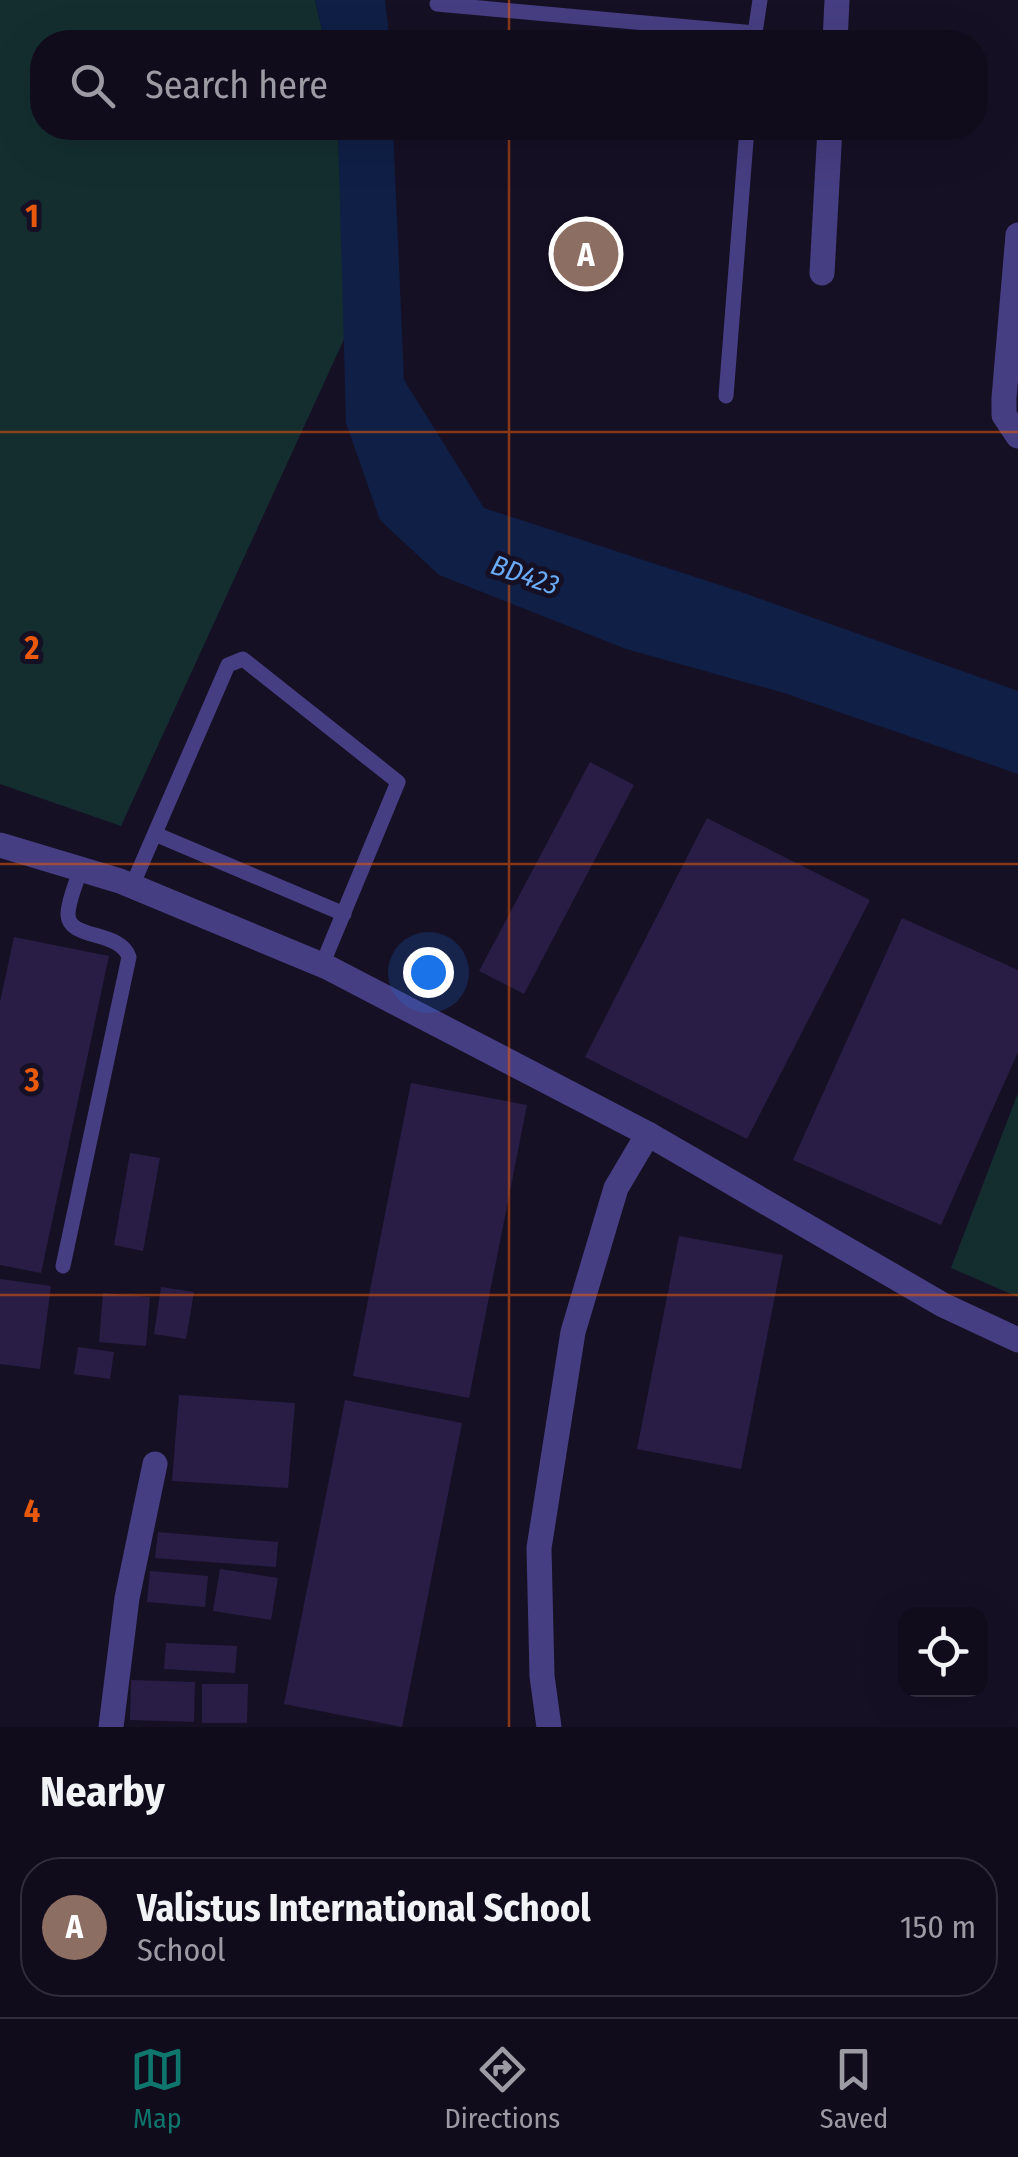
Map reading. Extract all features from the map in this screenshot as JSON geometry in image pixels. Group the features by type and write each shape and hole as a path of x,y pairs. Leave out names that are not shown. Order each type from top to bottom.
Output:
{"street":[{"path":"836,30 837,0"},
{"path":"822,273 829,140"},
{"path":"1018,235 1004,398 1004,415 1018,436"},
{"path":"0,845 132,886 322,965 648,1134 943,1305 1018,1340"},
{"path":"549,1727 542,1676 539,1548 572,1332 616,1188 648,1134"},
{"path":"111,1727 127,1598 155,1464"}],"lane":[{"path":"755,30 760,0"},
{"path":"437,4 679,30"},
{"path":"726,396 746,140"},
{"path":"132,886 228,665 243,659 398,782 322,965"},
{"path":"155,834 344,914"},
{"path":"63,1266 129,957 118,942 73,927 68,920 81,868"}],"green space":[{"path":"0,0 315,0 322,30 30,30 30,140 338,140 345,337 121,826 0,784"},
{"path":"1018,1093 1018,1297 951,1268"}],"water":[{"path":"315,0 385,0 389,30 322,30"},
{"name":"BD423","path":"338,140 394,140 404,380 484,508 741,592 1018,691 1018,774 784,693 626,649 439,575 380,520 346,423"}],"building":[{"path":"590,762 634,785 524,994 479,971"},
{"path":"707,818 870,900 747,1139 585,1057"},
{"path":"902,918 1018,970 1018,1052 941,1225 793,1160"},
{"path":"14,937 109,956 41,1273 0,1265 0,1002"},
{"path":"411,1083 527,1105 469,1398 353,1376"},
{"path":"130,1153 160,1158 143,1251 114,1245"},
{"path":"679,1236 783,1255 741,1469 637,1449"},
{"path":"0,1279 51,1286 40,1369 0,1364"},
{"path":"161,1287 194,1292 186,1339 154,1334"},
{"path":"103,1293 150,1297 146,1346 99,1342"},
{"path":"78,1347 114,1352 110,1379 74,1374"},
{"path":"179,1395 295,1403 288,1488 172,1481"},
{"path":"345,1400 462,1423 402,1727 284,1704"},
{"path":"158,1532 278,1542 276,1567 155,1558"},
{"path":"220,1569 278,1578 271,1620 213,1611"},
{"path":"150,1571 208,1576 205,1607 147,1602"},
{"path":"166,1643 237,1646 235,1673 164,1669"},
{"path":"131,1680 195,1682 194,1722 130,1720"},
{"path":"202,1684 248,1684 247,1723 202,1723"}],"place":[{"name":"Valistus International School","path":"586,254"}]}
